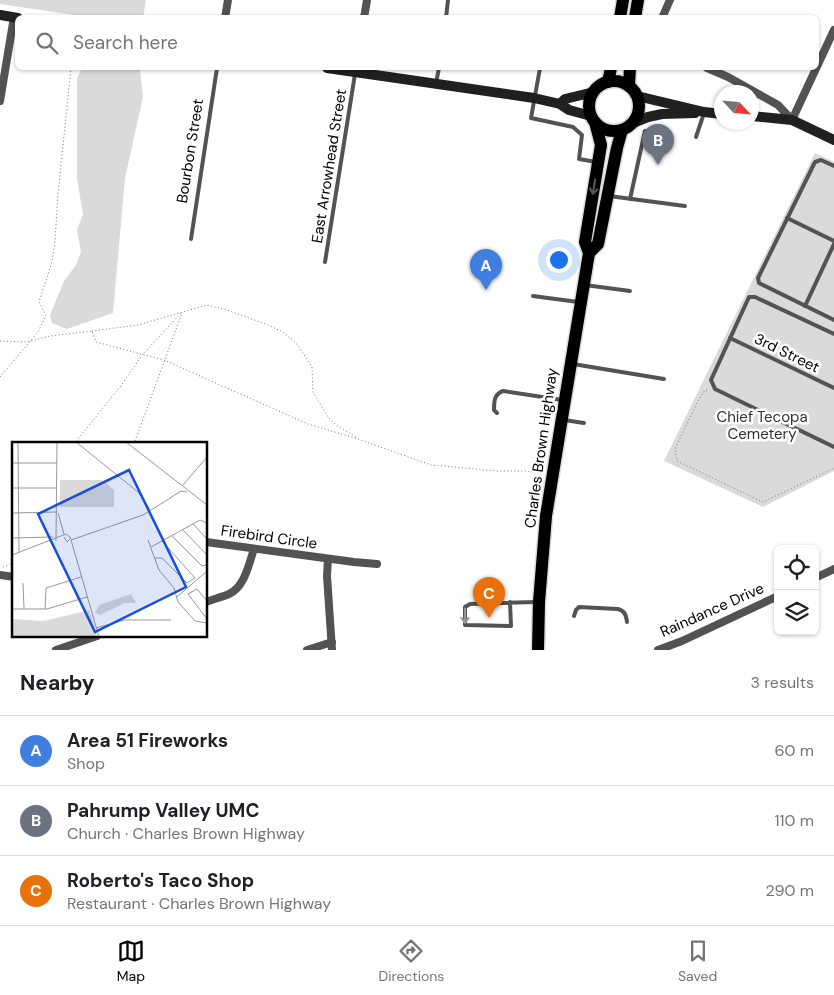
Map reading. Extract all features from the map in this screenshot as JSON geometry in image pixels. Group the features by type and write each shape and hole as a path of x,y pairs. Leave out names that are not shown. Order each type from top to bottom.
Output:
{"main road":[{"path":"620,15 623,0"},
{"path":"636,15 638,0"},
{"path":"0,15 15,17"},
{"path":"356,70 534,98 560,104 569,110 593,119 608,130 627,126 648,117 662,114 682,115 704,112"},
{"path":"608,82 611,70"},
{"path":"628,86 630,70"},
{"path":"593,119 590,100 594,92 608,82 622,83 628,86 637,96 639,110 627,126"},
{"path":"560,104 565,99 594,92"},
{"path":"637,96 714,113"},
{"path":"759,117 792,120 834,140"},
{"name":"Charles Brown Highway","path":"538,650 539,602 546,516 589,253 585,242 601,143 593,119"},
{"name":"Charles Brown Highway","path":"589,253 598,244 617,148 627,126"}],"street":[{"path":"226,15 228,0"},
{"path":"364,15 367,0"},
{"path":"663,15 670,0"},
{"path":"0,100 15,22"},
{"path":"819,62 834,30"},
{"path":"712,70 778,105 792,120 815,70"},
{"name":"Firebird Circle","path":"208,542 377,564"},
{"path":"208,601 231,594 237,589 244,577 254,549"},
{"name":"Firebird Circle","path":"328,559 327,576 332,646"},
{"path":"819,576 834,569"},
{"name":"Raindance Drive","path":"658,650 682,641 774,598"},
{"path":"56,650 92,638"},
{"path":"306,650 332,646"}],"lane":[{"path":"446,15 448,0"},
{"name":"Bourbon Street","path":"191,239 217,70"},
{"name":"East Arrowhead Street","path":"325,262 356,70"},
{"path":"436,84 439,70"},
{"path":"540,70 531,118 573,127 582,135 579,159 598,163"},
{"path":"696,136 704,112"},
{"path":"630,199 644,131"},
{"path":"834,166 821,160 815,162 758,278 759,283 834,320"},
{"path":"607,196 685,206"},
{"path":"786,218 834,243 805,306"},
{"path":"583,285 630,291"},
{"path":"533,296 580,302"},
{"path":"834,334 755,297 749,297 711,380 715,389 834,447"},
{"name":"3rd Street","path":"730,338 834,388"},
{"path":"570,364 664,379"},
{"path":"497,413 494,410 494,402 497,394 503,391 565,400"},
{"path":"562,419 584,423"},
{"path":"510,602 511,626 465,625 465,607 470,604 510,602 539,602"},
{"path":"574,616 579,607 618,609 626,614 627,622"}],"path":[{"path":"0,377 27,342 38,332 46,315 39,302 52,262 56,241 58,194 71,70"},
{"path":"0,341 27,342 50,336 138,325 207,305 227,310 283,332 297,344 312,367 313,392 328,417 336,425 358,439"},
{"path":"76,442 120,387 143,354 182,312"},
{"path":"135,442 182,312"},
{"path":"92,331 96,342 164,360 308,424 358,439 431,465 497,471 527,471 553,476"},
{"path":"715,389 705,390 698,400 675,449 677,461 762,502 834,468"},
{"path":"0,568 12,563"}],"green space":[{"path":"0,0 146,0 144,15 74,15 0,4"},
{"path":"81,70 140,70 143,97 125,178 113,313 67,329 52,323 50,315 64,281 76,265 81,252 77,230 83,214 77,179 77,78"},
{"name":"Chief Tecopa Cemetery","path":"815,153 834,162 834,471 763,507 664,461"}],"place":[{"name":"Pahrump Valley UMC","path":"658,165"},
{"name":"Area 51 Fireworks","path":"486,290"},
{"name":"Roberto's Taco Shop","path":"489,618"}]}
